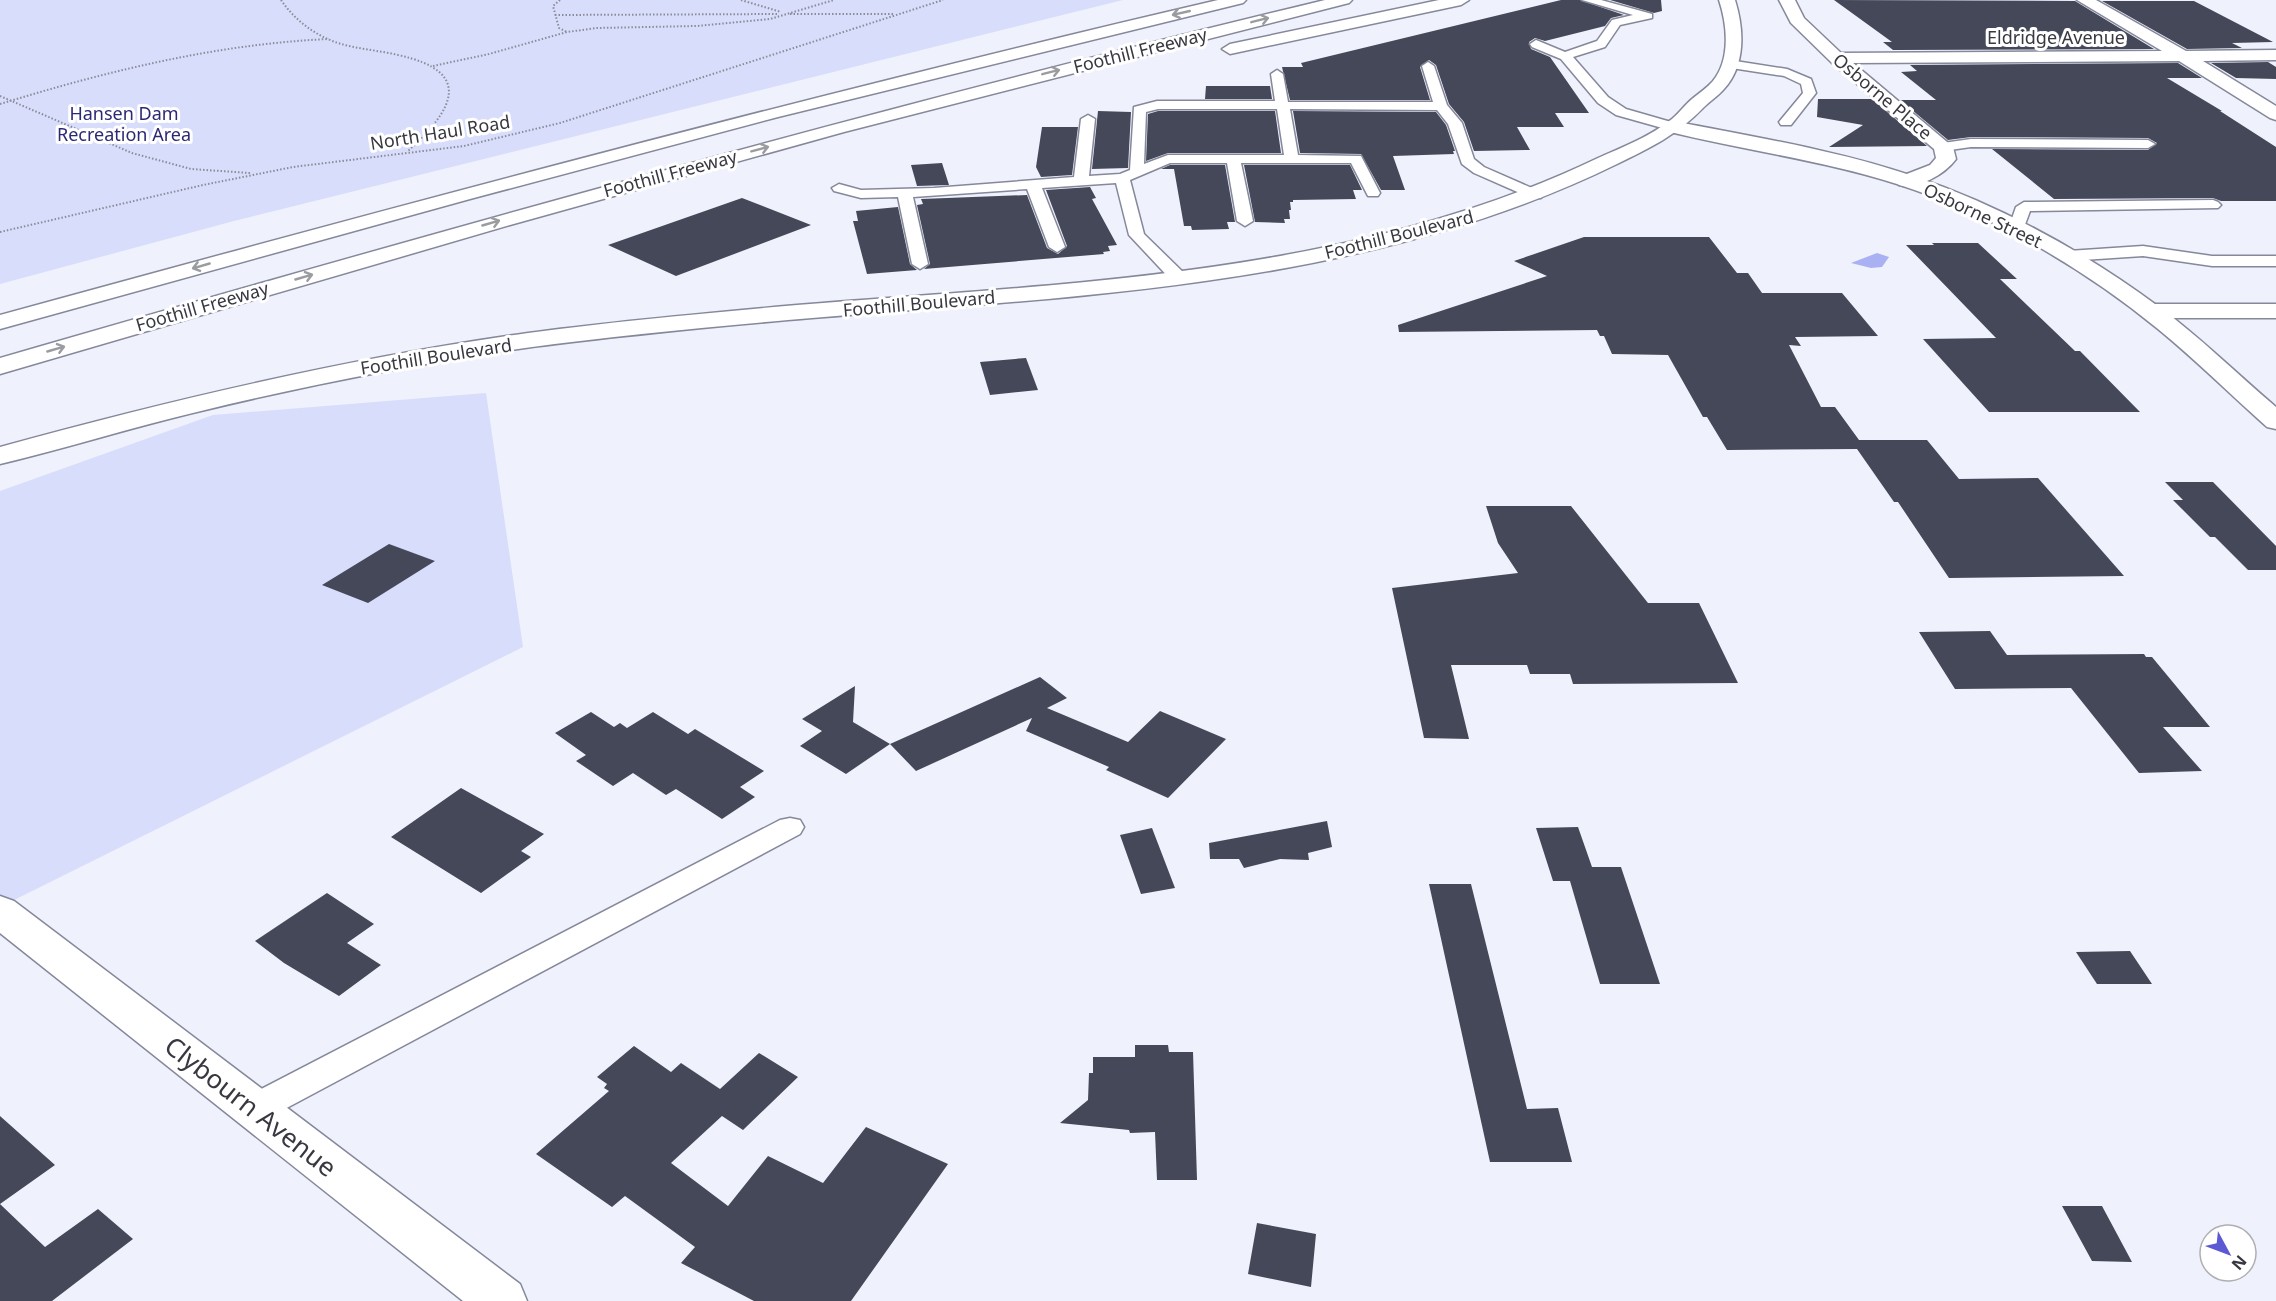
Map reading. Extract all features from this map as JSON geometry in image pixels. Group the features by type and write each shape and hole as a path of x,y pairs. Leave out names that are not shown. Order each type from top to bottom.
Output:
{"main road":[{"path":"257,251 1163,0"},
{"name":"Foothill Freeway","path":"0,322 779,111 1238,0"},
{"name":"Foothill Freeway","path":"0,366 567,202 811,135 1102,59 1344,0"},
{"path":"1211,53 1461,0"},
{"name":"Foothill Boulevard","path":"0,456 76,434 263,388 349,370 530,340 687,323 1180,279 1347,249 1440,226 1536,195 1587,173 1673,127 1723,80 1729,64 1735,33 1727,0"},
{"name":"Osborne Place","path":"1787,0 1797,20 1837,58 1943,147 1946,159 1937,169 1906,181"},
{"path":"2085,0 2182,55 2276,114"},
{"name":"Eldridge Avenue","path":"1837,58 2276,55"},
{"path":"811,135 1131,70"},
{"name":"Osborne Street","path":"1673,127 1758,143 1906,181 1961,201 2017,227 2068,256 2151,311 2276,421"},
{"path":"2151,311 2276,311"},
{"name":"Clybourn Avenue","path":"0,911 502,1301"}],"lane":[{"path":"1565,56 1601,44 1616,22 1648,16 1588,0"},
{"path":"1536,44 1565,56 1603,100 1621,112 1673,127"},
{"path":"1729,64 1787,73 1807,82 1810,93 1786,122"},
{"path":"1428,66 1441,106 1455,123 1467,161 1479,170 1536,195"},
{"path":"1277,74 1292,159"},
{"path":"1137,171 1139,110 1157,105 1441,106"},
{"path":"1081,182 1088,119"},
{"path":"1943,147 1971,143 2148,144"},
{"path":"839,188 861,194 906,193 1081,182 1122,178 1168,159 1356,159 1373,193"},
{"path":"1233,159 1245,221"},
{"path":"1122,178 1137,235 1180,279"},
{"path":"1034,185 1057,247"},
{"path":"906,193 920,264"},
{"path":"2017,227 2024,207 2213,205"},
{"path":"2068,256 2143,251 2211,261 2272,264"},
{"path":"254,1109 790,827"}],"path":[{"path":"281,0 288,12 315,32 329,39 365,50 406,57 433,66 446,78 452,93 446,109 407,152"},
{"path":"560,0 553,6 560,28 567,32"},
{"path":"741,0 787,14"},
{"path":"433,66 489,54 567,32 597,28 697,26 770,19 834,0"},
{"name":"North Haul Road","path":"0,232 257,174 464,146 560,123 943,0"},
{"path":"555,15 900,14"},
{"path":"0,104 147,65 244,45 287,40 329,39"},
{"path":"0,96 132,153 191,169 257,174"}],"green space":[{"name":"Hansen Dam Recreation Area","path":"0,0 1123,0 234,221 0,284"},
{"path":"486,393 523,647 0,907 0,491 213,415"}],"water":[{"path":"1877,253 1889,257 1882,267 1871,268 1851,263"}],"building":[{"path":"1561,0 1580,0 1624,15 1611,18 1605,26 1545,41 1535,38 1529,42 1531,49 1550,57 1589,113 1555,113 1564,127 1517,127 1530,150 1474,151 1464,122 1449,104 1436,65 1429,60 1420,67 1430,100 1290,100 1282,67 1303,67 1301,63"},
{"path":"1610,0 1661,0 1662,11 1654,13"},
{"path":"1834,0 2075,1 2154,49 1893,50 1883,42 1892,42"},
{"path":"2102,1 2194,1 2273,42 2232,43 2242,48 2187,49"},
{"path":"2268,62 2276,67 2276,79 2236,78 2211,63"},
{"path":"2178,63 2202,78 2167,78 2276,147 2276,201 2221,201 2213,198 2054,199 1992,149 2148,150 2157,143 2148,138 1971,137 1948,140 1900,100 1936,100 1901,72 1917,71 1910,65"},
{"path":"1206,86 1270,86 1272,99 1205,99"},
{"path":"1818,99 1872,99 1927,146 1829,147 1863,125 1817,117"},
{"path":"1098,111 1131,112 1128,168 1092,169"},
{"path":"1158,111 1275,111 1281,153 1168,153 1146,161 1148,114"},
{"path":"1293,111 1436,112 1446,125 1455,151 1453,151 1454,154 1393,156 1405,190 1381,190 1361,154 1300,153"},
{"path":"1042,127 1078,127 1072,175 1041,177 1036,167"},
{"path":"942,163 949,185 917,186 911,165"},
{"path":"1170,165 1225,165 1235,222 1227,222 1229,229 1192,230 1191,226 1184,226 1174,169 1161,169"},
{"path":"1244,165 1350,165 1362,190 1353,190 1356,199 1293,200 1290,202 1290,219 1284,219 1285,223 1255,222"},
{"path":"1090,187 1096,198 1092,199 1117,245 1108,246 1110,251 1103,252 1104,254 924,269 930,264 917,205 923,204 921,199 1027,195 1047,248 1058,254 1067,246 1046,190"},
{"path":"742,198 811,225 676,276 608,245"},
{"path":"898,207 910,264 917,270 867,274 853,221 858,221 856,211"},
{"path":"1584,237 1709,237 1737,273 1748,273 1762,293 1842,293 1878,336 1795,337 1801,346 1789,345 1821,407 1835,407 1859,440 1927,440 1959,479 2038,478 2124,576 1949,578 1898,502 1894,502 1857,449 1727,450 1707,417 1703,417 1668,355 1612,354 1604,336 1600,336 1597,330 1399,332 1398,325 1547,276 1514,261"},
{"path":"1932,243 1978,243 2017,279 2000,279 2075,351 2080,351 2140,412 1989,412 1923,339 1996,338 1906,245 1934,245"},
{"path":"1026,358 1038,390 990,395 980,362"},
{"path":"2165,482 2213,482 2276,546 2276,570 2248,570 2215,537 2210,537 2173,500 2183,500"},
{"path":"1486,506 1571,506 1648,603 1699,603 1738,683 1573,684 1570,674 1530,674 1527,665 1451,665 1469,739 1424,738 1392,588 1518,573 1498,543"},
{"path":"389,544 435,561 368,603 322,585"},
{"path":"1990,631 2007,655 2144,654 2146,657 2152,657 2210,727 2163,727 2202,771 2139,773 2071,688 1955,689 1919,632"},
{"path":"1040,677 1067,698 1047,708 1128,742 1160,711 1226,739 1168,798 1106,770 1109,767 1026,731 1032,718 916,771 890,744"},
{"path":"855,686 853,722 890,744 846,774 800,746 822,731 802,719"},
{"path":"591,712 614,727 620,723 627,728 653,712 688,734 695,729 764,771 740,787 755,797 722,819 676,789 666,795 633,773 613,786 576,761 586,755 555,733"},
{"path":"461,788 544,834 521,851 531,857 481,893 391,837"},
{"path":"1327,821 1332,847 1308,853 1309,860 1280,859 1244,868 1239,859 1210,859 1209,843"},
{"path":"1578,827 1592,867 1621,867 1660,984 1600,984 1570,881 1553,881 1536,828"},
{"path":"1152,828 1175,888 1141,894 1120,835"},
{"path":"1429,884 1471,884 1527,1109 1558,1108 1572,1162 1490,1162"},
{"path":"327,893 374,924 347,943 381,965 339,996 284,963 255,941"},
{"path":"2130,951 2152,984 2097,984 2076,952"},
{"path":"1135,1045 1168,1045 1169,1052 1193,1052 1197,1180 1157,1180 1155,1132 1130,1133 1129,1130 1060,1123 1088,1100 1089,1073 1093,1073 1093,1057 1135,1057"},
{"path":"634,1046 671,1072 681,1063 720,1089 759,1053 798,1077 743,1130 722,1116 671,1163 728,1206 768,1156 823,1183 866,1127 948,1164 851,1301 754,1301 681,1263 695,1247 625,1196 612,1207 536,1154 609,1091 604,1088 607,1084 597,1077"},
{"path":"0,1116 55,1165 0,1204"},
{"path":"0,1204 45,1247 98,1209 133,1239 52,1301 0,1301"},
{"path":"2062,1206 2102,1206 2132,1262 2092,1261"},
{"path":"1257,1223 1316,1234 1311,1287 1248,1274"}]}
